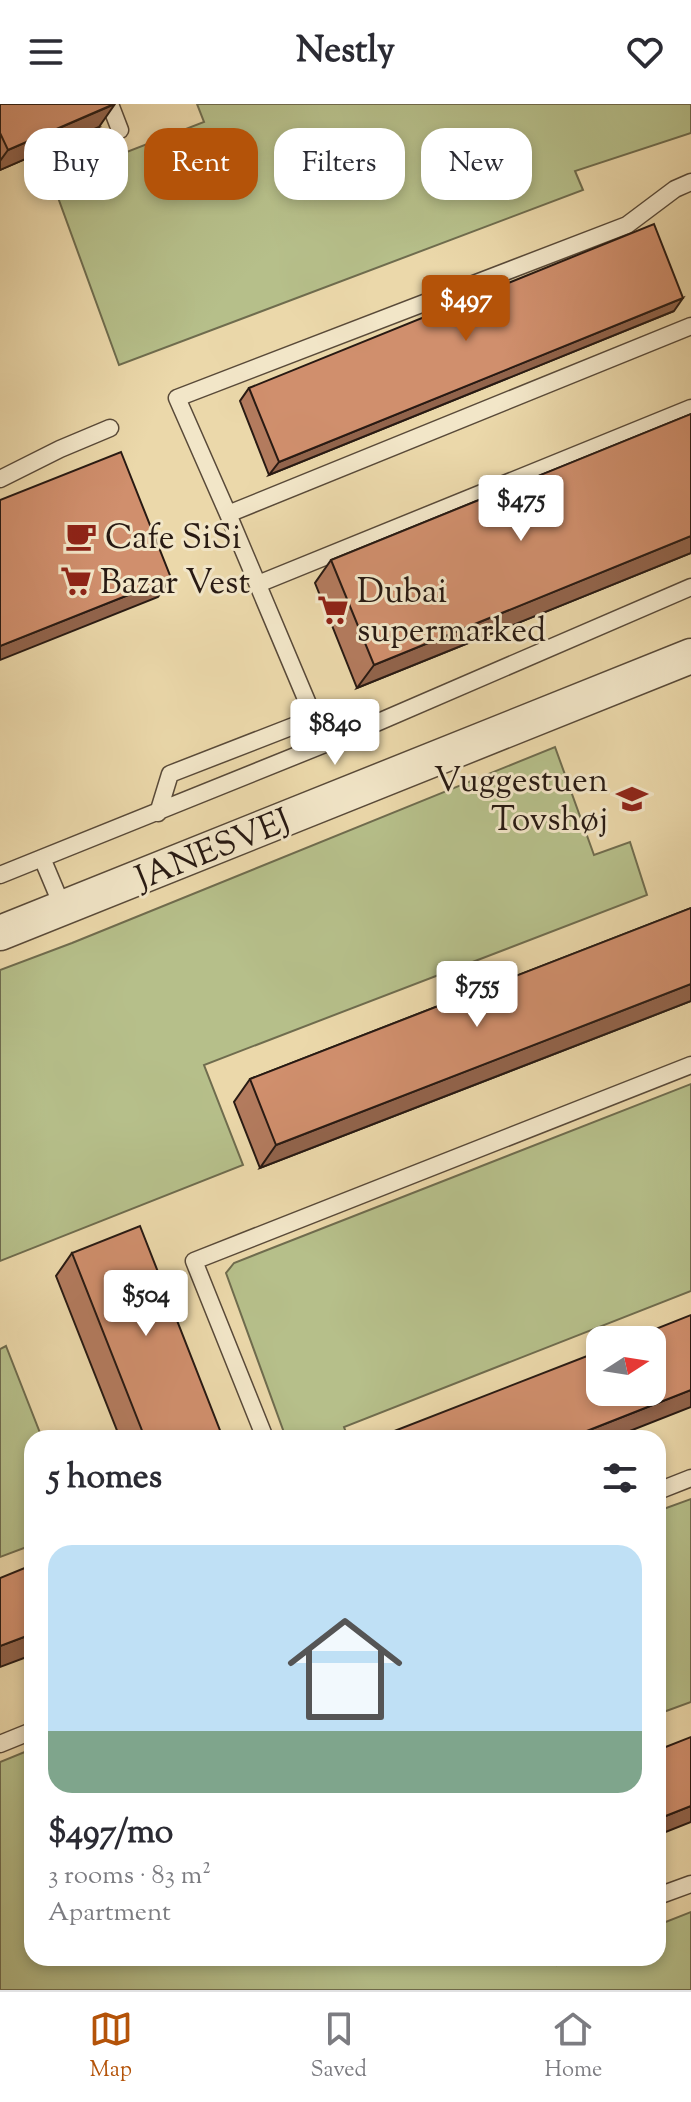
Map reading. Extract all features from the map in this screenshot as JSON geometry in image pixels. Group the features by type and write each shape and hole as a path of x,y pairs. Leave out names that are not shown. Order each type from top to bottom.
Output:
{"street":[{"name":"JANESVEJ","path":"0,933 691,656"}],"lane":[{"path":"110,104 119,128"},
{"path":"158,813 170,774 314,718 177,398 627,225 675,189 691,182"},
{"path":"228,514 691,326"},
{"path":"258,584 691,408"},
{"path":"0,479 110,428"},
{"path":"0,875 367,727 691,587"},
{"path":"42,858 63,908"},
{"path":"262,1430 194,1261 691,1065"},
{"path":"666,1488 691,1478"},
{"path":"0,1744 24,1734"},
{"path":"666,1893 691,1884"}],"green space":[{"path":"197,104 691,104 691,133 575,171 583,190 119,365 59,200 128,200 128,152 144,145 144,200 258,200 258,128 189,128 204,122"},
{"path":"555,747 594,855 630,842 647,895 204,1065 243,1165 0,1261 0,970"},
{"path":"691,1084 691,1291 602,1326 586,1326 586,1332 344,1427 345,1430 283,1430 226,1273 234,1263"},
{"path":"6,1346 39,1430 24,1430 24,1548 0,1557 0,1349"},
{"path":"691,1499 691,1702 666,1711 666,1508"},
{"path":"24,1752 24,1966 666,1966 666,1922 691,1912 691,1990 0,1990 0,1762"}],"building":[{"path":"0,104 114,104 59,128 24,128 24,143 8,150 0,133"},
{"path":"654,224 683,298 279,462 249,388"},
{"path":"691,414 691,536 374,665 331,560"},
{"name":"Bazar Vest","path":"121,452 171,578 0,646 0,500"},
{"path":"691,908 691,984 276,1145 250,1079"},
{"path":"140,1226 220,1430 142,1430 72,1253"},
{"path":"691,1315 691,1390 666,1400 666,1326 663,1326"},
{"path":"586,1356 586,1406 650,1406 589,1430 397,1430"},
{"path":"24,1568 24,1637 0,1646 0,1578"},
{"path":"691,1737 691,1806 666,1816 666,1747"}],"place":[{"name":"Cafe SiSi","path":"81,536"},
{"name":"Bazar Vest","path":"76,581"},
{"name":"Dubai supermarked","path":"333,610"},
{"name":"Vuggestuen Tovshøj","path":"632,799"}]}
